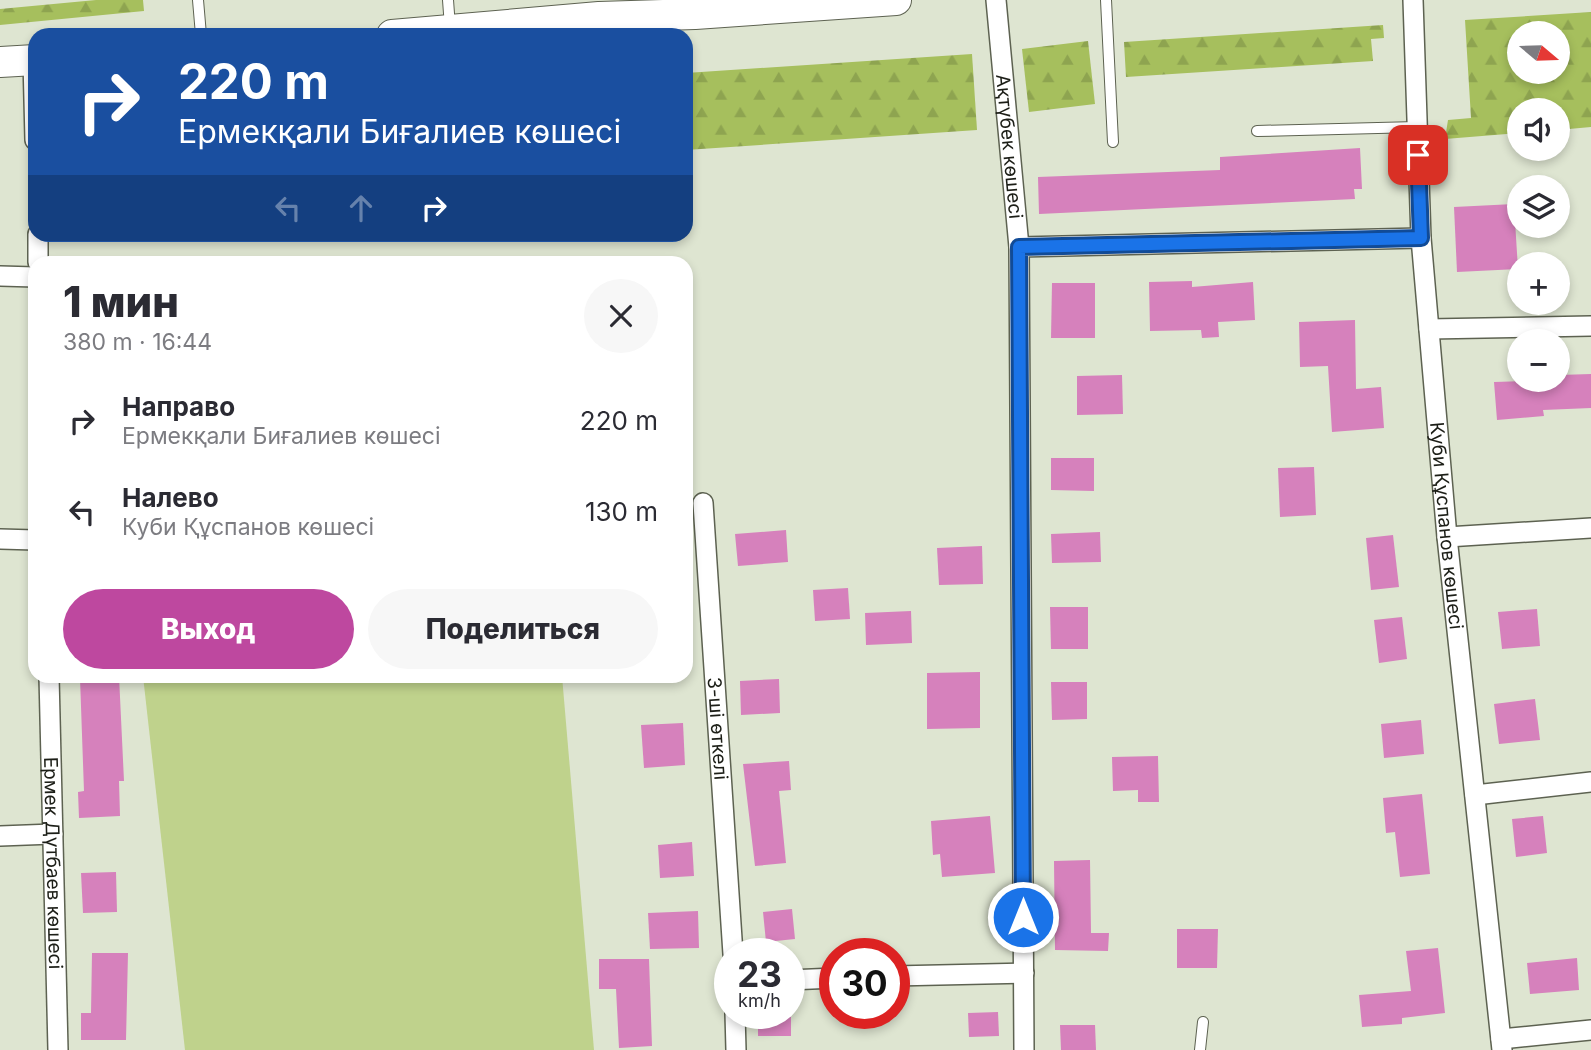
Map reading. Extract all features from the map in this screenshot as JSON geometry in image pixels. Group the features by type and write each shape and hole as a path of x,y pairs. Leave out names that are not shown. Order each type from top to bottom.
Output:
{"main road":[{"path":"475,28 598,13 896,0"},
{"path":"0,62 28,60"}],"street":[{"name":"Ақтүбек көшесi","path":"996,0 1019,247 1024,1050"},
{"name":"Куби Құспанов көшесi","path":"1413,0 1421,238 1447,537 1502,1045"},
{"path":"1019,247 1421,238"},
{"path":"0,276 28,277"},
{"path":"1429,329 1591,326"},
{"name":"3-шi өткелi","path":"703,503 732,938"},
{"path":"1447,537 1591,528"},
{"path":"0,539 28,540"},
{"name":"Ермек Дүтбаев көшесi","path":"49,683 58,1050"},
{"path":"1475,795 1591,782"},
{"path":"0,836 53,834"},
{"path":"910,976 1024,972"},
{"path":"736,1029 736,1050"},
{"path":"1502,1045 1591,1030"}],"lane":[{"path":"198,0 200,28"},
{"path":"448,0 450,28"},
{"path":"1106,0 1113,142"},
{"path":"1257,131 1417,127"},
{"path":"1200,1050 1203,1022"}],"green space":[{"path":"96,0 143,0 144,11 0,25 0,9"},
{"path":"1591,12 1591,127 1570,129 1570,98 1507,98 1507,134 1445,139 1448,120 1471,118 1465,20"},
{"path":"1383,25 1384,38 1371,39 1373,61 1126,77 1124,42"},
{"path":"1088,41 1095,104 1029,112 1022,49"},
{"path":"972,54 977,130 693,150 693,73"},
{"path":"144,683 563,683 594,1050 185,1050"}],"building":[{"path":"1360,148 1362,189 1354,189 1355,199 1039,214 1038,177 1220,170 1220,157"},
{"path":"1507,204 1507,238 1516,238 1517,252 1507,252 1507,270 1457,272 1454,207"},
{"path":"1192,281 1192,287 1253,282 1255,320 1218,322 1219,337 1202,338 1201,330 1150,331 1149,282"},
{"path":"1052,283 1095,283 1095,338 1051,338"},
{"path":"1355,320 1356,389 1381,387 1384,428 1332,432 1328,366 1300,367 1299,322"},
{"path":"1591,374 1591,408 1543,410 1544,416 1497,420 1494,382 1507,382 1507,392 1570,392 1570,375"},
{"path":"1122,375 1123,414 1077,415 1077,376"},
{"path":"1051,458 1094,458 1094,491 1051,490"},
{"path":"1314,467 1316,515 1280,517 1278,468"},
{"path":"786,530 788,562 738,566 735,534"},
{"path":"1100,532 1101,562 1052,563 1051,534"},
{"path":"1393,535 1399,587 1371,590 1366,538"},
{"path":"982,546 983,584 939,585 937,548"},
{"path":"848,588 850,619 815,621 813,590"},
{"path":"1050,607 1088,607 1088,649 1051,649"},
{"path":"1537,609 1540,646 1502,649 1498,612"},
{"path":"911,611 912,643 866,645 865,613"},
{"path":"1402,617 1407,659 1379,663 1374,620"},
{"path":"980,672 980,728 927,729 927,673"},
{"path":"779,679 780,713 741,715 740,681"},
{"path":"1051,682 1087,682 1087,719 1052,720"},
{"path":"80,683 119,683 124,781 119,781 120,816 79,818 78,792 84,791"},
{"path":"1535,699 1540,740 1499,744 1494,704"},
{"path":"1421,720 1424,754 1384,758 1381,724"},
{"path":"683,723 685,765 644,768 641,725"},
{"path":"1158,756 1159,802 1138,802 1138,790 1113,791 1112,757"},
{"path":"789,761 791,790 779,791 786,863 755,866 743,764"},
{"path":"1422,794 1430,874 1400,877 1395,832 1386,833 1383,798"},
{"path":"990,816 995,873 942,877 940,854 933,855 931,821"},
{"path":"1543,816 1547,853 1516,857 1512,819"},
{"path":"692,842 694,876 660,878 658,845"},
{"path":"1090,860 1091,933 1109,933 1108,951 1055,950 1054,861"},
{"path":"116,872 117,912 83,913 81,873"},
{"path":"792,909 795,938 766,938 763,912"},
{"path":"698,911 699,948 650,949 648,913"},
{"path":"1177,929 1218,929 1217,968 1177,968"},
{"path":"1438,948 1445,1013 1402,1018 1402,1024 1362,1027 1359,995 1411,991 1406,951"},
{"path":"92,953 128,953 126,1040 81,1040 81,1013 91,1013"},
{"path":"1577,958 1579,990 1530,994 1527,963"},
{"path":"599,959 649,959 652,1046 619,1048 616,989 599,989"},
{"path":"998,1012 999,1036 969,1037 968,1013"},
{"path":"1060,1025 1095,1025 1096,1050 1061,1050"},
{"path":"758,1029 791,1029 791,1036 758,1036"}],"route":[{"path":"1023,917 1019,247 1421,238 1418,155"}]}
